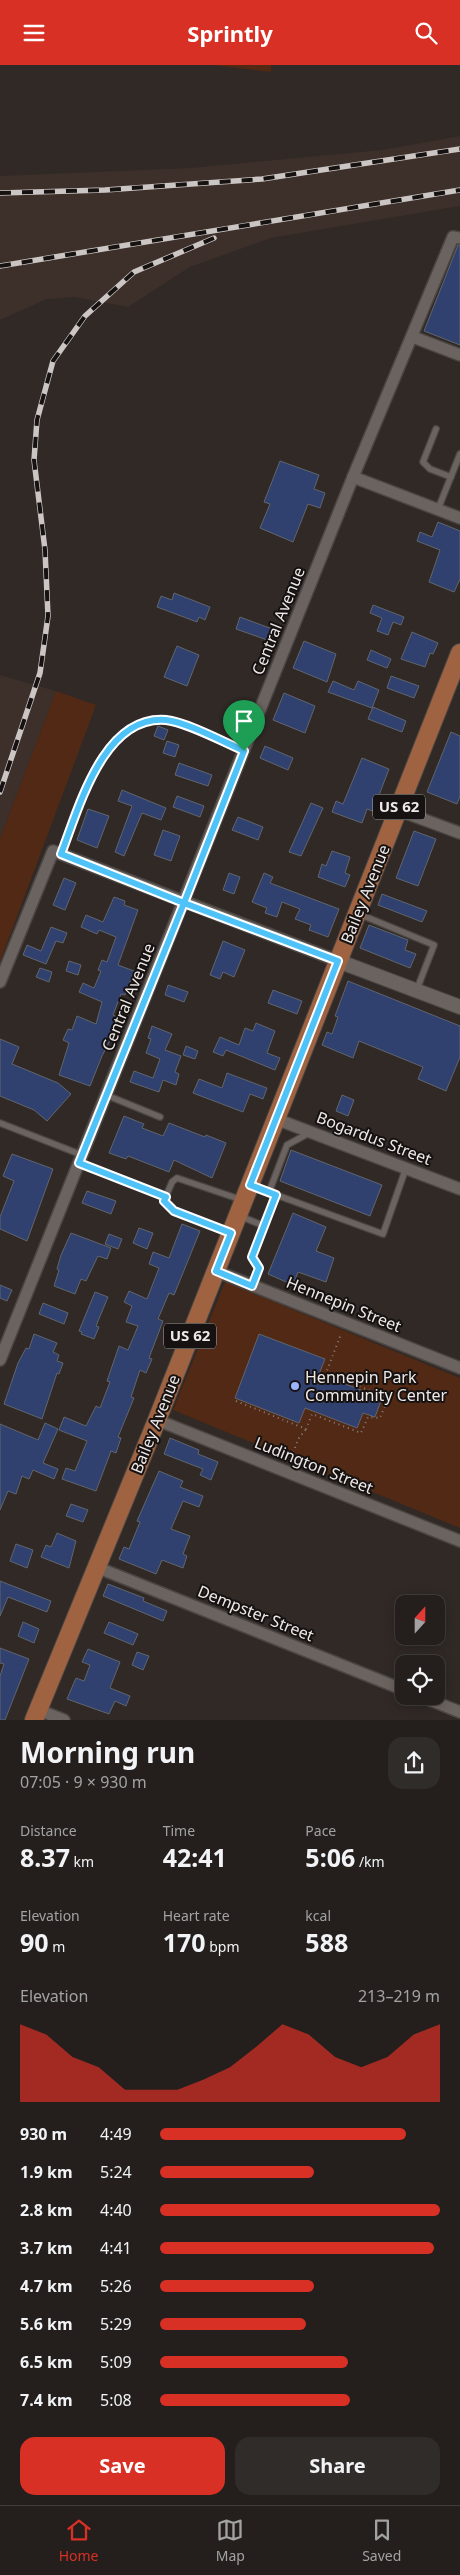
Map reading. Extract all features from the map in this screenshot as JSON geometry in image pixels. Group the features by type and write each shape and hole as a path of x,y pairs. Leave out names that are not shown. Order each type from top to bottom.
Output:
{"main road":[{"name":"Bailey Avenue","path":"37,1715 157,1420 357,913 459,661"}],"street":[{"name":"Central Avenue","path":"0,1360 353,477 413,337 453,237 460,238"},
{"path":"413,337 460,355"},
{"path":"353,477 460,518"},
{"path":"398,810 460,833"},
{"path":"0,982 57,853 460,1007"},
{"name":"Bogardus Street","path":"276,1119 460,1189"},
{"name":"Hennepin Street","path":"216,1271 460,1368"},
{"name":"Ludington Street","path":"157,1420 460,1541"},
{"name":"Dempster Street","path":"96,1567 395,1685"},
{"path":"442,1705 460,1712"},
{"path":"37,1715 64,1720"}],"lane":[{"path":"436,429 424,462 425,465 451,477"},
{"path":"438,509 460,454"},
{"path":"57,853 90,778 105,754 131,727 149,720 168,720 244,751"},
{"path":"357,913 434,945 417,991"},
{"path":"106,1095 160,1117"},
{"path":"0,1123 166,1197"},
{"path":"269,1192 287,1145 311,1132"},
{"path":"244,1200 269,1192 383,1234 406,1168"},
{"path":"231,1233 174,1211 164,1201 172,1182 177,1178 244,1200 264,1226"},
{"path":"252,1286 259,1268 252,1257 276,1195"}],"path":[{"path":"291,1457 312,1413 361,1433 368,1417 380,1418 388,1398 326,1373 341,1334"},
{"path":"236,1401 306,1429"}],"shaded area":[{"path":"213,65 271,65 271,72"},
{"path":"460,136 460,206 271,238 190,267 128,307 75,297 47,299 0,320 0,176 191,168 382,150"},
{"path":"0,675 56,691 0,839"},
{"path":"56,691 96,705 0,962 0,839"},
{"path":"225,1282 460,1378 460,1528 173,1410"}],"building":[{"path":"458,245 460,245 460,345 424,331"},
{"path":"280,461 319,475 314,489 325,493 320,508 308,504 293,542 260,528 270,504 264,502"},
{"path":"438,522 460,531 460,579 454,592 429,582 440,550 417,541 420,532 432,537"},
{"path":"174,593 210,607 205,620 199,617 197,622 157,607 161,596 172,600"},
{"path":"373,605 404,617 401,625 393,622 388,635 377,631 382,618 370,613"},
{"path":"240,617 275,630 270,641 236,629"},
{"path":"412,632 438,643 433,654 430,653 425,667 401,659"},
{"path":"304,641 336,654 327,682 293,668"},
{"path":"177,646 199,655 187,686 164,677"},
{"path":"371,650 391,659 387,668 367,660"},
{"path":"391,676 419,686 414,698 387,688"},
{"path":"333,681 354,690 358,681 379,690 372,708 328,692"},
{"path":"284,693 315,706 305,733 273,720"},
{"path":"373,707 406,721 402,732 368,719"},
{"path":"158,726 168,730 164,740 154,736"},
{"path":"451,732 460,736 460,796 457,804 427,792"},
{"path":"167,741 179,745 175,757 163,753"},
{"path":"265,746 293,758 288,770 260,758"},
{"path":"362,758 389,769 373,811 367,809 362,823 332,812 336,801 343,804"},
{"path":"179,763 212,775 208,786 175,775"},
{"path":"122,790 166,808 161,820 142,813 124,856 115,852 132,806 118,801"},
{"path":"177,796 204,806 200,817 173,807"},
{"path":"311,803 323,808 301,856 289,852"},
{"path":"88,809 109,816 97,848 77,840"},
{"path":"238,817 263,827 258,840 232,830"},
{"path":"163,830 180,836 171,861 154,855"},
{"path":"414,831 436,839 418,886 396,878"},
{"path":"332,851 350,857 345,873 350,875 345,887 318,877 322,864 326,866"},
{"path":"229,873 240,877 234,894 223,890"},
{"path":"264,873 273,877 270,883 339,909 328,937 309,930 311,925 295,919 300,909 282,902 277,917 265,913 267,908 252,902"},
{"path":"64,878 76,883 65,910 53,905"},
{"path":"382,894 427,911 422,922 378,905"},
{"path":"114,897 125,901 124,905 138,910 118,965 134,971 125,995 121,994 113,1015 117,1017 112,1030 115,1031 90,1086 59,1075 69,1043 63,1040 68,1029 72,1030 77,1016 96,1024 102,1002 79,992 83,983 94,988 101,971 98,970 102,960 107,962 116,937 99,930 97,934 81,927 86,915 103,922"},
{"path":"369,925 408,940 405,950 416,954 410,968 360,948"},
{"path":"51,927 67,933 63,943 56,941 46,964 23,955 27,945 41,951"},
{"path":"223,941 245,950 234,977 223,972 220,979 210,975"},
{"path":"69,961 81,965 78,975 66,971"},
{"path":"40,968 52,972 49,982 36,977"},
{"path":"348,981 460,1026 460,1057 446,1091 418,1079 423,1067 359,1041 353,1058 322,1045 327,1032 332,1034 338,1017 335,1016"},
{"path":"168,985 188,992 184,1002 165,995"},
{"path":"273,990 302,1001 297,1014 268,1003"},
{"path":"256,1023 275,1031 267,1053 280,1058 275,1070 226,1050 223,1056 213,1052 220,1037 239,1045 245,1028 253,1031"},
{"path":"152,1026 172,1034 165,1050 181,1056 175,1072 179,1074 176,1085 163,1080 159,1092 130,1082 134,1071 153,1078 160,1059 146,1053 151,1039 148,1038"},
{"path":"0,1039 19,1047 12,1064 58,1083 71,1094 47,1121 34,1110 0,1096"},
{"path":"186,1046 198,1051 195,1059 183,1055"},
{"path":"227,1073 267,1088 263,1099 250,1094 243,1112 193,1093 199,1079 222,1088"},
{"path":"342,1095 354,1100 348,1116 336,1111"},
{"path":"124,1116 144,1124 142,1128 163,1136 169,1123 226,1143 212,1178 174,1160 169,1172 128,1156 126,1159 109,1153"},
{"path":"291,1150 382,1185 370,1216 280,1181"},
{"path":"12,1154 53,1169 27,1241 0,1229 0,1217 14,1181 3,1176"},
{"path":"87,1191 116,1201 111,1214 82,1203"},
{"path":"293,1213 326,1227 316,1251 334,1258 326,1282 298,1272 293,1285 268,1274"},
{"path":"182,1224 200,1231 174,1295 169,1293 158,1319 163,1321 149,1358 152,1359 146,1373 140,1370 131,1397 134,1398 118,1437 121,1438 116,1453 111,1451 96,1491 62,1479 66,1468 75,1471 87,1441 59,1430 64,1417 86,1426 96,1406 100,1408 110,1382 107,1381 119,1346 128,1350 138,1326 126,1322 132,1306 124,1302 129,1291 147,1299 159,1268 149,1264 153,1252 169,1258"},
{"path":"139,1228 153,1233 147,1249 133,1243"},
{"path":"71,1233 111,1248 107,1259 98,1256 86,1281 81,1279 75,1294 54,1286 61,1255"},
{"path":"109,1234 122,1239 118,1249 105,1244"},
{"path":"0,1285 12,1290 7,1301 0,1298"},
{"path":"95,1292 108,1297 96,1326 99,1327 94,1339 81,1334 82,1332 79,1331"},
{"path":"43,1303 68,1313 64,1324 39,1314"},
{"path":"34,1334 57,1343 53,1352 59,1355 57,1361 63,1363 59,1374 57,1373 42,1419 4,1404 18,1363 26,1348 29,1349"},
{"name":"Hennepin Park Community Center","path":"259,1334 325,1359 319,1374 382,1398 375,1417 363,1413 357,1428 305,1408 299,1423 235,1398"},
{"path":"45,1423 58,1429 43,1463 58,1469 54,1479 33,1470 29,1479 22,1476 16,1494 8,1491 0,1510 0,1424 38,1440"},
{"path":"170,1438 199,1450 198,1454 218,1462 211,1480 200,1475 203,1469 164,1454"},
{"path":"159,1471 183,1481 180,1487 203,1496 199,1507 183,1501 171,1529 190,1536 183,1554 187,1556 183,1568 162,1560 156,1574 119,1559 124,1547 129,1549 140,1522 137,1521"},
{"path":"71,1504 88,1510 83,1522 66,1516"},
{"path":"57,1533 76,1541 69,1568 41,1557 46,1545 51,1547"},
{"path":"16,1544 33,1550 27,1568 10,1561"},
{"path":"0,1581 51,1601 47,1612 8,1597 0,1616"},
{"path":"108,1584 144,1598 143,1601 167,1611 163,1621 103,1596"},
{"path":"23,1622 39,1629 34,1643 18,1636"},
{"path":"109,1622 138,1634 133,1645 104,1633"},
{"path":"0,1648 29,1659 5,1720 0,1720 0,1676 4,1664 0,1663"},
{"path":"88,1649 120,1662 110,1688 130,1696 126,1706 115,1701 109,1714 67,1699 76,1678 84,1681 90,1665 82,1662"},
{"path":"137,1652 149,1656 143,1670 132,1665"}],"railway":[{"path":"0,193 105,190 262,179 460,149"},
{"path":"0,266 460,190"},
{"path":"0,792 40,673 48,616 45,550 34,460 37,420 53,361 85,316 134,272 214,238"}],"place":[{"name":"Hennepin Park Community Center","path":"295,1386"}],"route":[{"path":"244,751 184,903 338,961 250,1185 276,1195 252,1257 259,1268 252,1286 216,1271 231,1233 174,1211 164,1201 166,1197 79,1163 184,903 61,854 90,778 105,754 131,727 149,720 168,720 214,737 244,751"}]}
